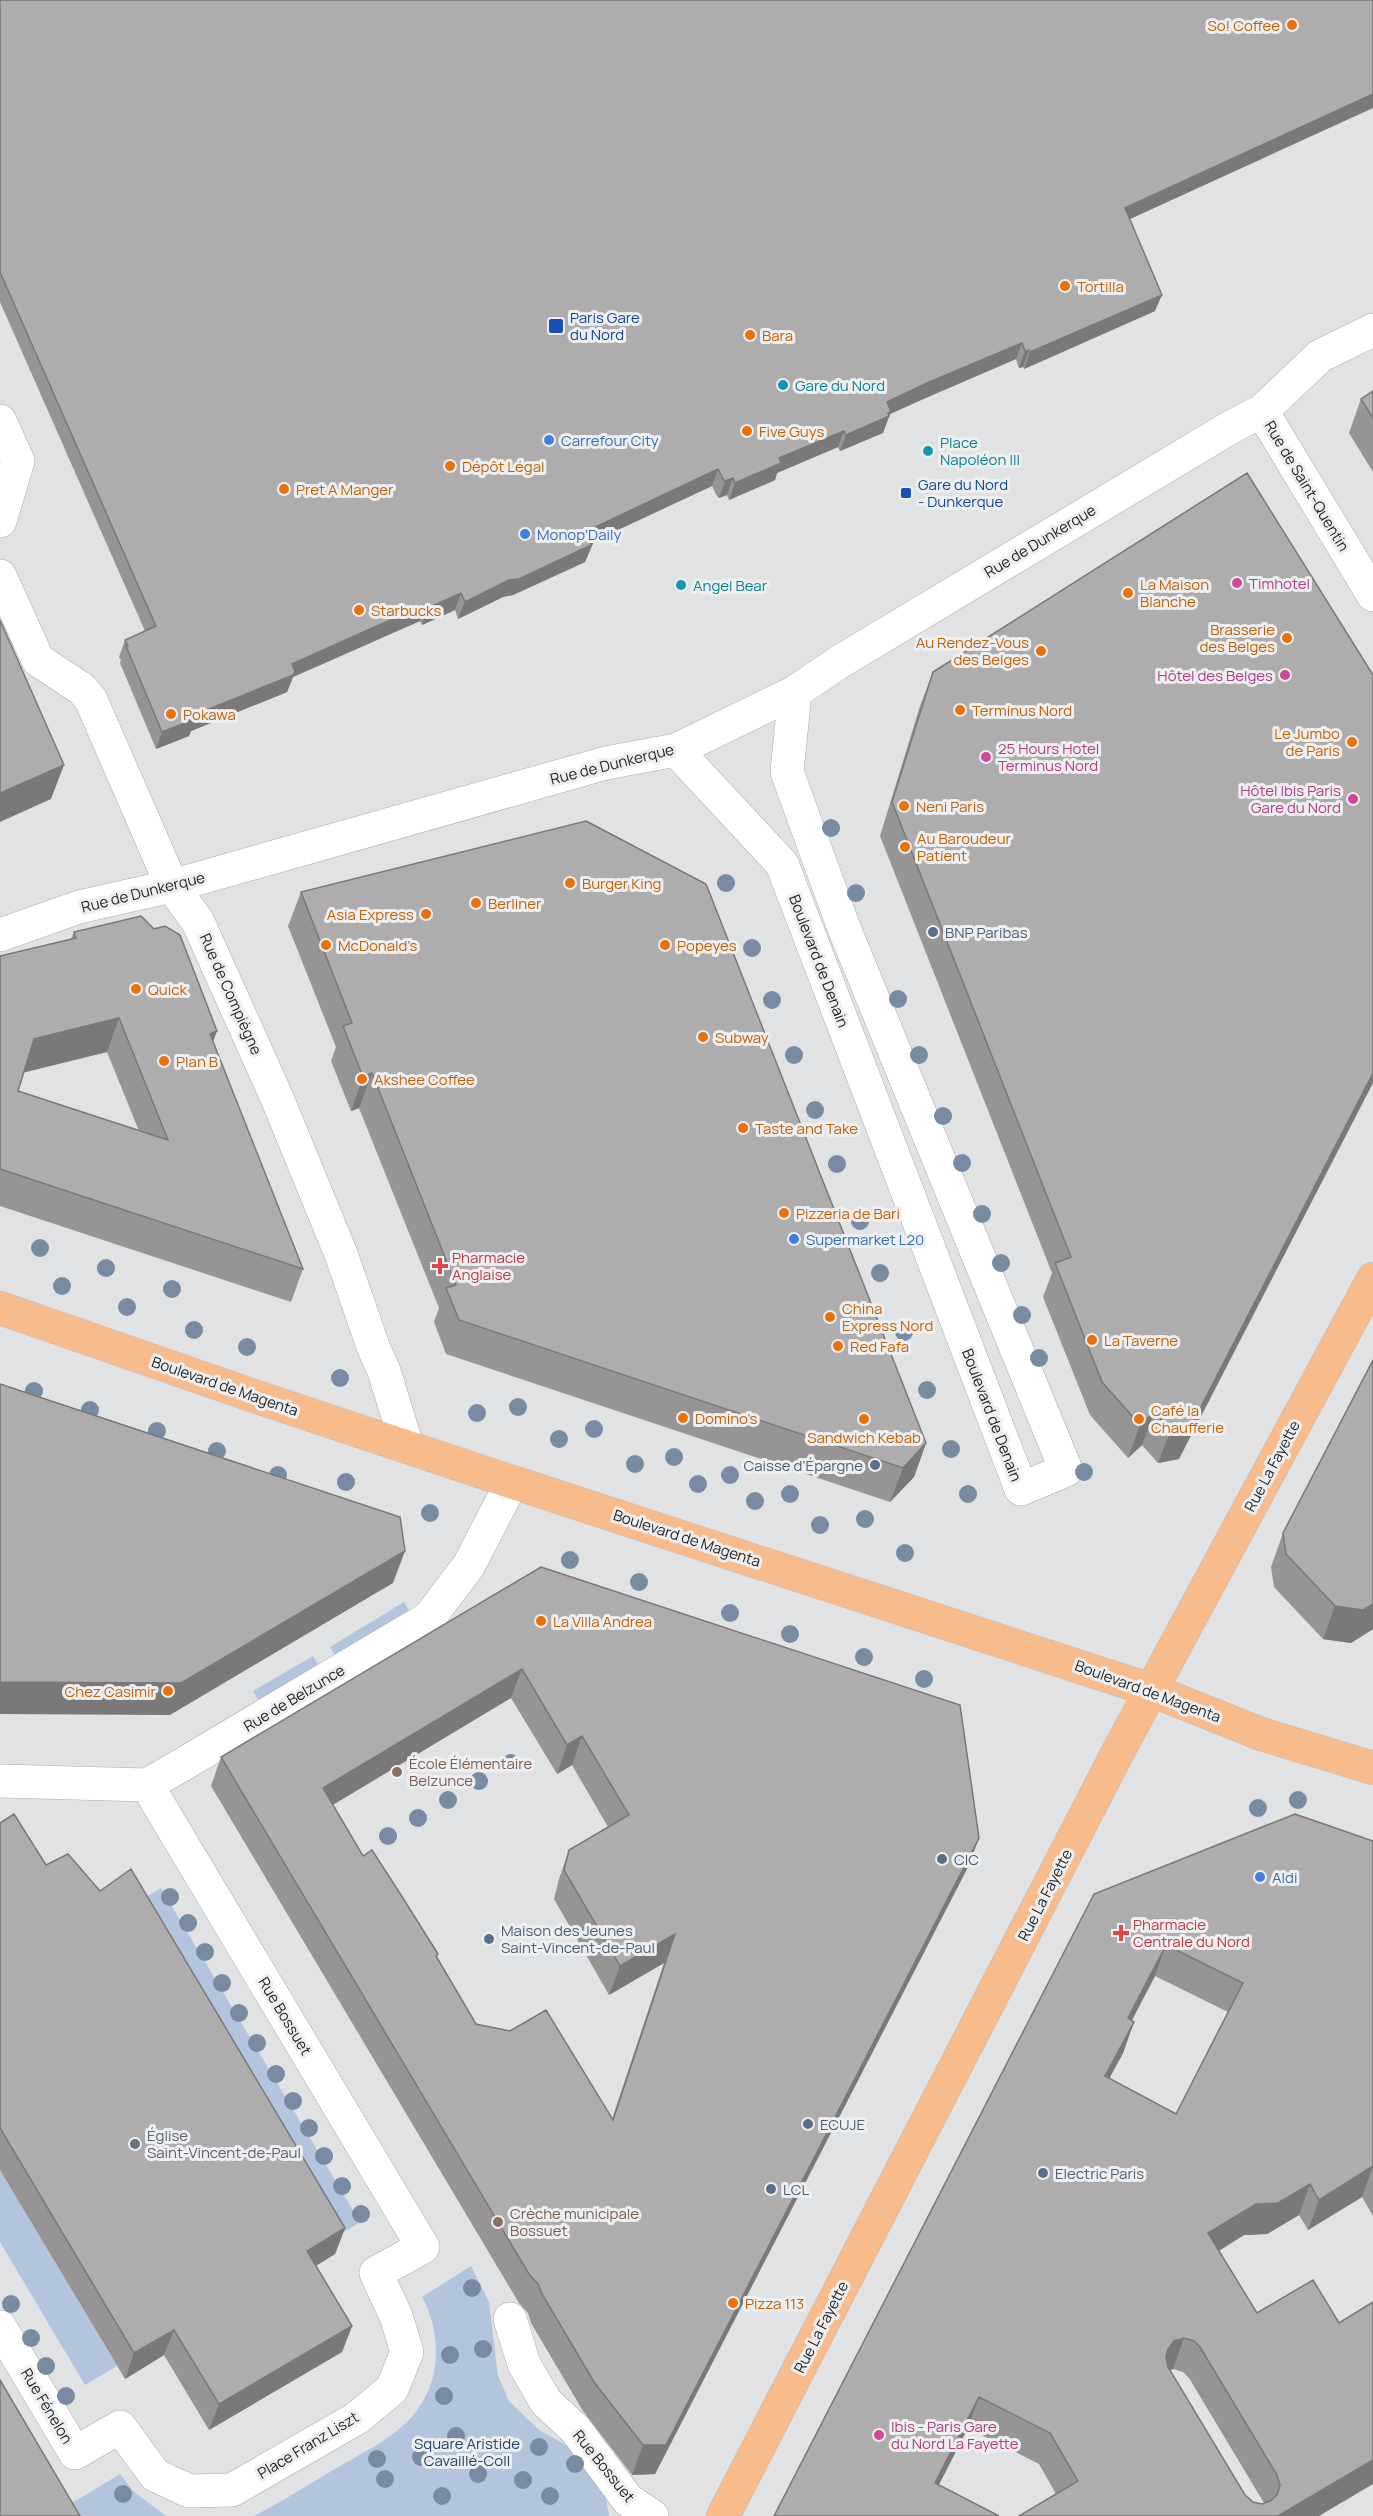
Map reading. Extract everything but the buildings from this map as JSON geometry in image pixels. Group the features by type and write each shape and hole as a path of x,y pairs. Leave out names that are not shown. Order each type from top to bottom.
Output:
{"main road":[{"name":"Rue La Fayette","path":"723,2516 1151,1690 1373,1278"},
{"name":"Boulevard de Magenta","path":"0,1308 512,1482 1151,1690 1261,1734 1372,1764"}],"street":[{"name":"Rue de Saint-Quentin","path":"1373,330 1320,356 1262,411 1373,596"},
{"name":"Rue de Dunkerque","path":"0,934 79,907 172,886 606,763 676,750 795,692 841,661 1231,427 1262,411"},
{"path":"0,421 18,461 0,521"},
{"name":"Rue de Compiègne","path":"0,576 38,660 82,689 91,700 172,886 198,922 281,1108 341,1254 384,1371 407,1446"},
{"name":"Boulevard de Denain","path":"676,750 782,864 1021,1490 1066,1470 844,928 787,772 795,692"},
{"name":"Rue de Belzunce","path":"147,1785 429,1618 469,1565 512,1482"},
{"path":"0,1781 147,1785"},
{"name":"Rue Bossuet","path":"147,1785 423,2247"},
{"name":"Place Franz Liszt","path":"75,2453 120,2427 155,2475 189,2491 232,2490 317,2442 357,2418 392,2389 407,2352 396,2316 376,2273 423,2247"},
{"name":"Rue Bossuet","path":"510,2319 524,2364 546,2402 576,2430 628,2499 652,2516"},
{"name":"Rue Fénelon","path":"0,2327 75,2453"}],"green space":[{"path":"404,1602 413,1618 339,1663 330,1647"},
{"path":"313,1656 323,1673 263,1708 253,1691"},
{"path":"161,1888 360,2222 328,2242 129,1907"},
{"path":"0,2169 117,2366 85,2385 0,2242"},
{"name":"Square Aristide Cavaillé-Coll","path":"471,2266 489,2302 498,2376 509,2401 539,2430 578,2452 605,2493 609,2516 254,2516 381,2442 398,2430 418,2410 432,2379 436,2346 434,2329 422,2297"},
{"path":"120,2474 133,2491 166,2516 76,2516 69,2505"}],"place":[{"name":"So! Coffee","path":"1292,25"},
{"name":"Tortilla","path":"1065,286"},
{"name":"Paris Gare du Nord","path":"556,326"},
{"name":"Bara","path":"750,335"},
{"name":"Gare du Nord","path":"783,385"},
{"name":"Five Guys","path":"747,431"},
{"name":"Carrefour City","path":"549,440"},
{"name":"Place Napoléon III","path":"928,451"},
{"name":"Dépôt Légal","path":"450,466"},
{"name":"Pret A Manger","path":"284,489"},
{"name":"Gare du Nord - Dunkerque","path":"906,493"},
{"name":"Monop’Daily","path":"525,534"},
{"name":"Timhotel","path":"1237,583"},
{"name":"Angel Bear","path":"681,585"},
{"name":"La Maison Blanche","path":"1128,593"},
{"name":"Starbucks","path":"359,610"},
{"name":"Brasserie des Belges","path":"1287,638"},
{"name":"Au Rendez-Vous des Belges","path":"1041,651"},
{"name":"Hôtel des Belges","path":"1285,675"},
{"name":"Terminus Nord","path":"960,710"},
{"name":"Pokawa","path":"171,714"},
{"name":"Le Jumbo de Paris","path":"1352,742"},
{"name":"25 Hours Hotel Terminus Nord","path":"986,757"},
{"name":"Hôtel Ibis Paris Gare du Nord","path":"1353,799"},
{"name":"Neni Paris","path":"904,806"},
{"name":"Au Baroudeur Patient","path":"905,847"},
{"name":"Burger King","path":"570,883"},
{"name":"Berliner","path":"476,903"},
{"name":"Asia Express","path":"426,914"},
{"name":"BNP Paribas","path":"933,932"},
{"name":"McDonald's","path":"326,945"},
{"name":"Popeyes","path":"665,945"},
{"name":"Quick","path":"136,989"},
{"name":"Subway","path":"703,1037"},
{"name":"Plan B","path":"164,1061"},
{"name":"Akshee Coffee","path":"362,1079"},
{"name":"Taste and Take","path":"743,1128"},
{"name":"Pizzeria de Bari","path":"784,1213"},
{"name":"Supermarket L20","path":"794,1239"},
{"name":"Pharmacie Anglaise","path":"440,1266"},
{"name":"China Express Nord","path":"830,1317"},
{"name":"La Taverne","path":"1092,1340"},
{"name":"Red Fafa","path":"838,1346"},
{"name":"Domino's","path":"683,1418"},
{"name":"Sandwich Kebab","path":"864,1419"},
{"name":"Café la Chaufferie","path":"1139,1419"},
{"name":"Caisse d'Épargne","path":"875,1465"},
{"name":"La Villa Andrea","path":"541,1621"},
{"name":"Chez Casimir","path":"168,1691"},
{"name":"École Élémentaire Belzunce","path":"397,1772"},
{"name":"CIC","path":"942,1859"},
{"name":"Aldi","path":"1260,1877"},
{"name":"Pharmacie Centrale du Nord","path":"1121,1933"},
{"name":"Maison des Jeunes Saint-Vincent-de-Paul","path":"489,1939"},
{"name":"ECUJE","path":"808,2124"},
{"name":"Église Saint-Vincent-de-Paul","path":"135,2144"},
{"name":"Electric Paris","path":"1043,2173"},
{"name":"LCL","path":"771,2189"},
{"name":"Crèche municipale Bossuet","path":"498,2222"},
{"name":"Pizza 113","path":"733,2303"},
{"name":"Ibis - Paris Gare du Nord La Fayette","path":"879,2435"}]}
